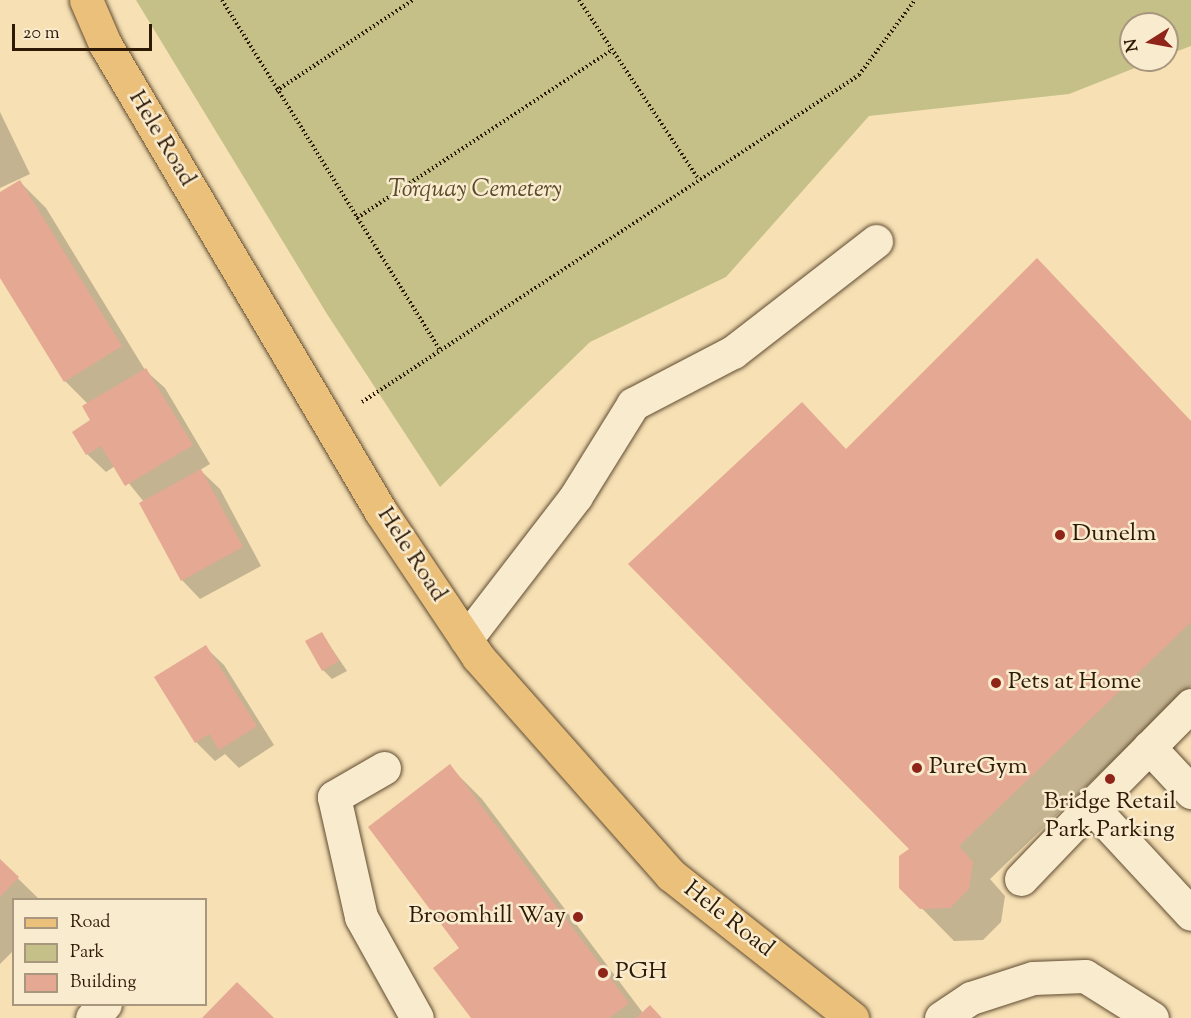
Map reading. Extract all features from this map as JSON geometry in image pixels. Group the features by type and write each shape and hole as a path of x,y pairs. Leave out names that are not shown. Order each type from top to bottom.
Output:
{"main road":[{"name":"Hele Road","path":"86,0 105,44 329,423 466,639 671,875 852,1018"}],"lane":[{"path":"466,639 576,496 633,404 733,352 876,241"},
{"path":"1021,879 1191,705"},
{"path":"1149,747 1191,792"},
{"path":"384,768 334,797 361,917 417,1018"},
{"path":"1091,806 1191,914"},
{"path":"941,1018 971,999 1033,978 1085,976 1152,1018"},
{"path":"92,1018 104,1006"}],"path":[{"path":"222,0 276,91 439,349"},
{"path":"276,91 413,0"},
{"path":"579,0 697,177"},
{"path":"329,423 697,177 859,75 915,0"},
{"path":"357,218 612,50"}],"green space":[{"name":"Torquay Cemetery","path":"136,0 1191,0 1191,46 1179,50 1179,12 1119,12 1119,72 1125,72 1069,94 869,116 726,277 590,342 440,487 327,314"}],"building":[{"path":"20,180 122,346 64,382 0,278 0,192"},
{"path":"1037,258 1191,421 1191,622 959,846 973,862 969,889 950,908 920,909 899,888 899,856 909,849 628,564 802,402 846,449"},
{"path":"146,368 193,445 125,486 101,446 86,455 72,432 90,420 82,406"},
{"path":"201,469 243,547 181,581 139,503"},
{"path":"322,632 339,661 322,671 305,641"},
{"path":"206,645 257,726 219,750 209,734 195,743 154,677"},
{"path":"450,764 629,1003 609,1018 471,1018 433,968 459,948 368,827"},
{"path":"0,859 19,877 0,897"},
{"path":"237,982 274,1018 202,1018"},
{"path":"650,1005 662,1018 636,1018"}],"place":[{"name":"Dunelm","path":"1060,535"},
{"name":"Pets at Home","path":"996,683"},
{"name":"PureGym","path":"917,768"},
{"name":"Bridge Retail Park Parking","path":"1110,779"},
{"name":"Broomhill Way","path":"578,917"},
{"name":"PGH","path":"603,973"}]}
